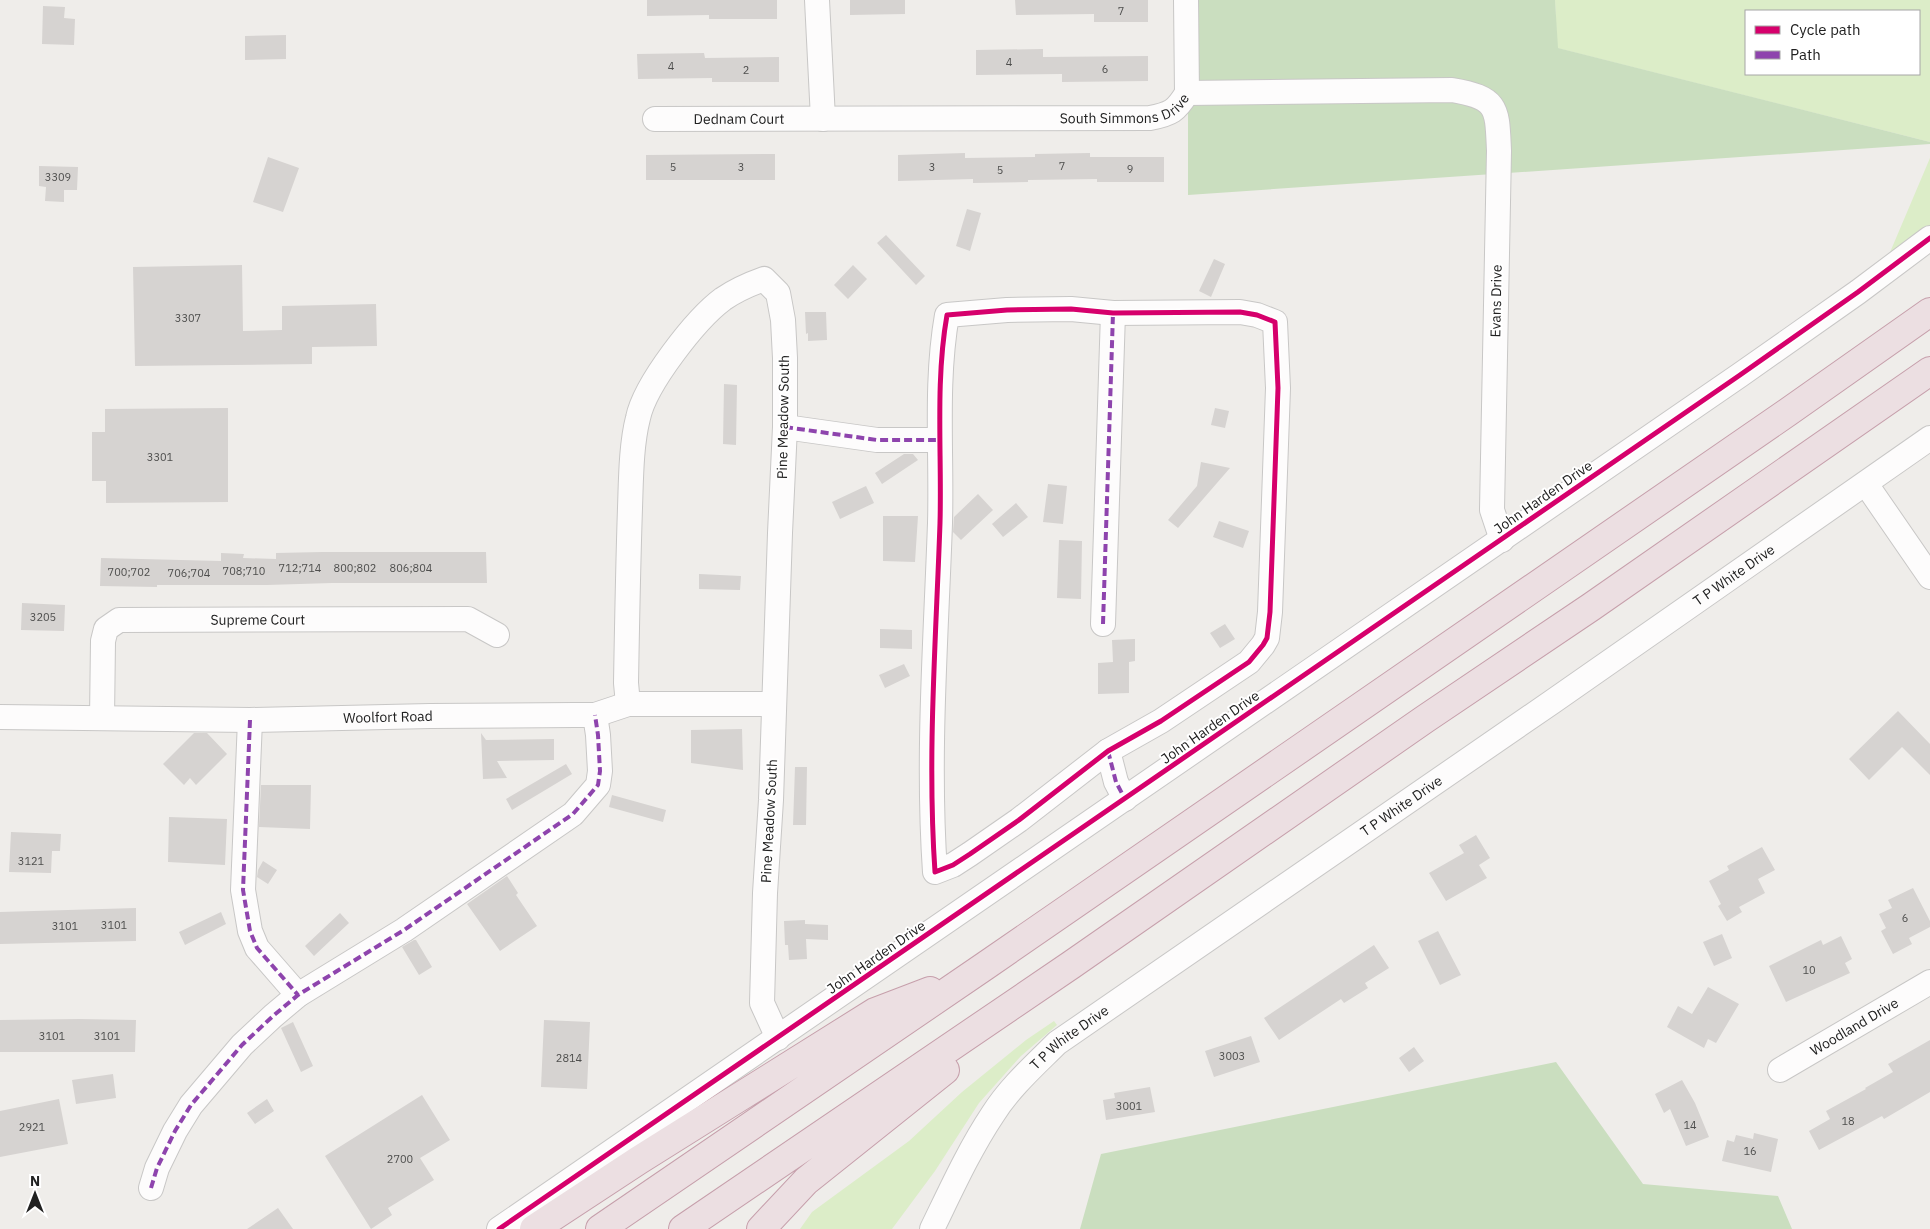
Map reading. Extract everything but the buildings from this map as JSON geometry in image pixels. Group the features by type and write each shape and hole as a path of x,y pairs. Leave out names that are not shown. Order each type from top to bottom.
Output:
{"highway":[{"path":"600,1229 973,974 1930,312"},
{"path":"683,1229 1071,965 1424,719 1607,596 1930,371"},
{"path":"761,1229 806,1181 937,1077 1071,965"},
{"path":"534,1229 639,1160 875,1012 973,974"}],"street":[{"path":"817,0 823,119"},
{"path":"1186,0 1187,93"},
{"name":"South Simmons Drive","path":"823,119 1150,118 1164,116 1177,109 1187,93 1452,90"},
{"name":"Evans Drive","path":"1452,90 1474,94 1490,104 1498,116 1499,151 1492,510 1502,540"},
{"name":"Dednam Court","path":"655,119 823,119"},
{"name":"John Harden Drive","path":"499,1229 1502,540 1850,298 1930,238"},
{"name":"Pine Meadow South","path":"628,704 626,683 629,536 632,476 638,417 647,394 662,370 697,325 723,300 745,286 764,279 778,293 783,320 785,427 762,1003 778,1038"},
{"path":"1071,309 1114,313 1240,312 1257,315 1275,322 1278,388 1270,612 1267,638 1263,645 1249,662 1162,721 1108,751 1019,820 970,854 953,865 935,872 932,828 932,738 940,520 939,440 943,335 947,314 1006,310 1071,309"},
{"path":"1103,624 1114,313"},
{"path":"785,427 877,440 939,440"},
{"name":"T P White Drive","path":"932,1229 967,1159 993,1113 1023,1077 1057,1043 1930,438"},
{"path":"1866,484 1930,577"},
{"name":"Supreme Court","path":"102,718 103,641 106,629 119,620 468,618 496,635"},
{"name":"Woolfort Road","path":"0,717 250,720 594,715 628,704 773,704"},
{"path":"151,1188 157,1168 175,1130 191,1105 242,1045 298,995 404,930 573,814 598,785 600,771 598,735 594,715"},
{"path":"250,720 243,890 250,931 257,948 298,995"},
{"path":"1108,751 1116,782 1125,799"},
{"name":"Woodland Drive","path":"1780,1070 1930,982"}],"green space":[{"path":"1188,0 1555,0 1558,48 1930,142 1930,144 1188,195"},
{"path":"1555,0 1930,0 1930,142 1557,48"},
{"path":"1930,158 1930,225 1888,257"},
{"path":"1054,1021 1057,1025 1021,1056 979,1103 935,1171 892,1229 800,1229 812,1212 909,1141 962,1092 1026,1040"},
{"path":"1556,1062 1643,1184 1778,1196 1792,1229 1080,1229 1101,1154"}],"marked path":[{"path":"1103,624 1113,313"},
{"path":"785,427 877,440 939,440"},
{"path":"151,1188 157,1168 175,1131 191,1105 242,1045 273,1016 298,995 404,930 573,814 598,785 600,771 595,715"},
{"path":"250,720 243,890 250,931 257,948 298,995"},
{"path":"1108,751 1116,782 1125,799"}],"cycle path":[{"path":"499,1229 1740,375 1858,292 1930,238"},
{"path":"1071,309 1113,313 1240,312 1257,315 1275,322 1278,388 1270,612 1267,638 1249,662 1161,721 1108,751 1019,820 970,854 953,865 935,872 932,741 940,523 940,393 943,341 947,315 1007,310 1071,309"}]}
